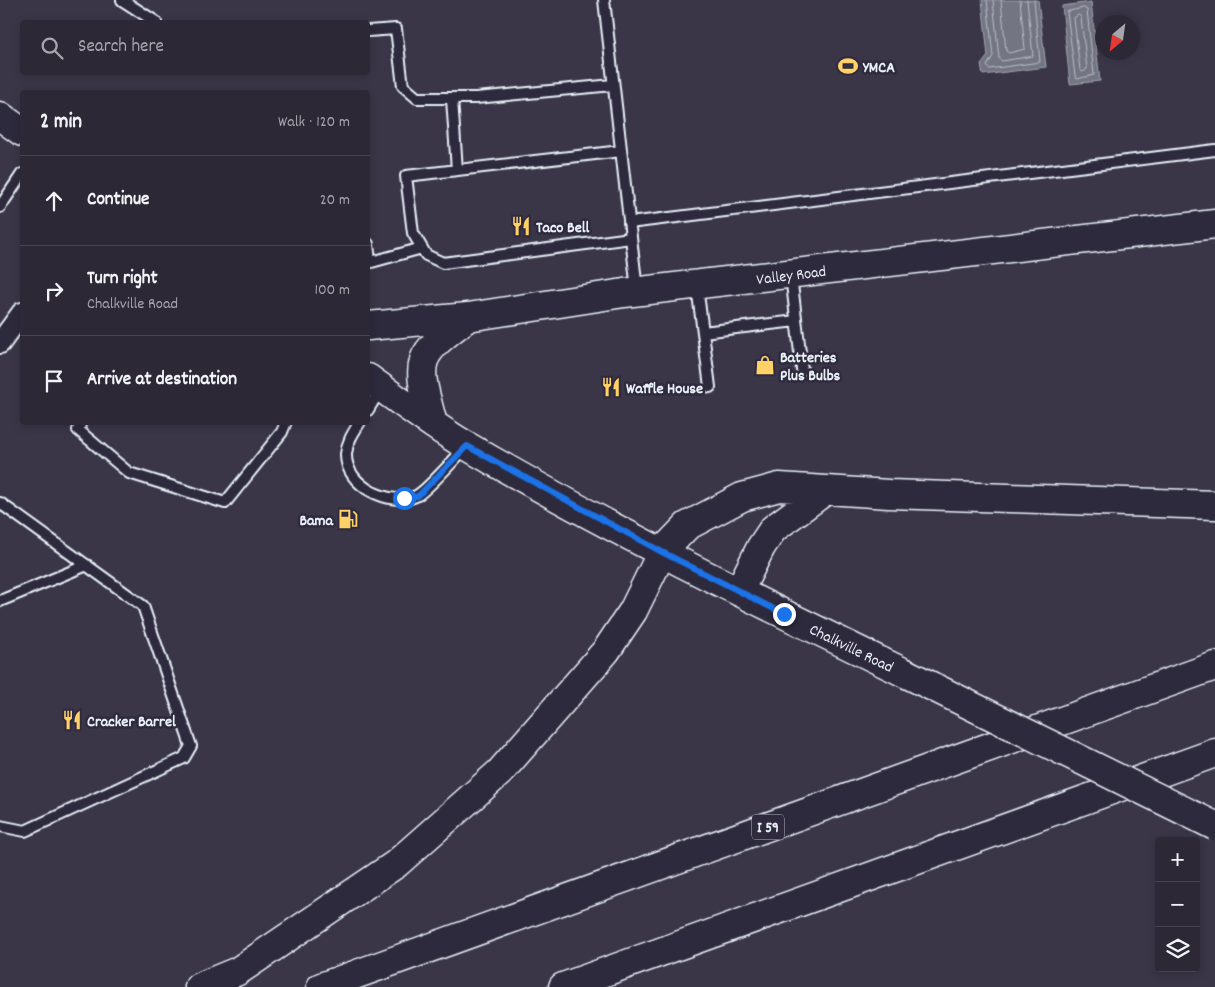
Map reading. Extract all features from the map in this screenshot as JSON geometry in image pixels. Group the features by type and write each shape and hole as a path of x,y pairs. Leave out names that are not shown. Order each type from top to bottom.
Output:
{"main road":[{"path":"0,116 20,131"},
{"name":"Valley Road","path":"370,326 468,317 637,292 1215,224"},
{"path":"433,424 423,387 421,367 427,353 437,340 468,317"},
{"name":"Chalkville Road","path":"372,392 433,424 467,446 739,592 1215,826"},
{"path":"199,987 238,971 396,864 500,772 606,651 633,611 662,552 686,526 742,496 779,487 889,494 1215,505"},
{"path":"739,592 761,547 774,529 826,490"},
{"name":"I 59","path":"321,987 1215,666"},
{"path":"563,987 1215,753"}],"street":[{"path":"0,342 20,317"}],"lane":[{"path":"122,0 153,20"},
{"path":"604,0 637,292"},
{"path":"370,31 396,29 403,86 417,98 452,99 613,85"},
{"path":"452,99 457,170"},
{"path":"629,223 1215,150"},
{"path":"621,151 406,176 412,233 426,255 443,263 630,238"},
{"path":"0,207 20,177"},
{"path":"370,263 422,248"},
{"path":"790,274 802,370"},
{"path":"697,285 710,387"},
{"path":"703,332 796,321"},
{"path":"80,425 78,430 129,473 225,503 282,432 285,425"},
{"path":"358,425 350,439 346,456 352,474 364,487 385,497 404,498 418,496 467,446"},
{"path":"0,503 144,606 191,746 184,758 25,831 10,830 0,826"},
{"path":"0,601 87,565"}],"water":[{"path":"982,0 1038,0 1046,67 983,75 981,65 988,56"},
{"path":"1091,2 1095,37 1095,60 1098,60 1100,81 1070,84 1062,6"}],"place":[{"name":"YMCA","path":"848,66"},
{"name":"Taco Bell","path":"521,226"},
{"name":"Batteries Plus Bulbs","path":"765,365"},
{"name":"Waffle House","path":"611,387"},
{"name":"Bama","path":"348,519"},
{"name":"Cracker Barrel","path":"72,720"}],"route":[{"path":"404,498 418,496 467,446 590,514 784,614"}]}
